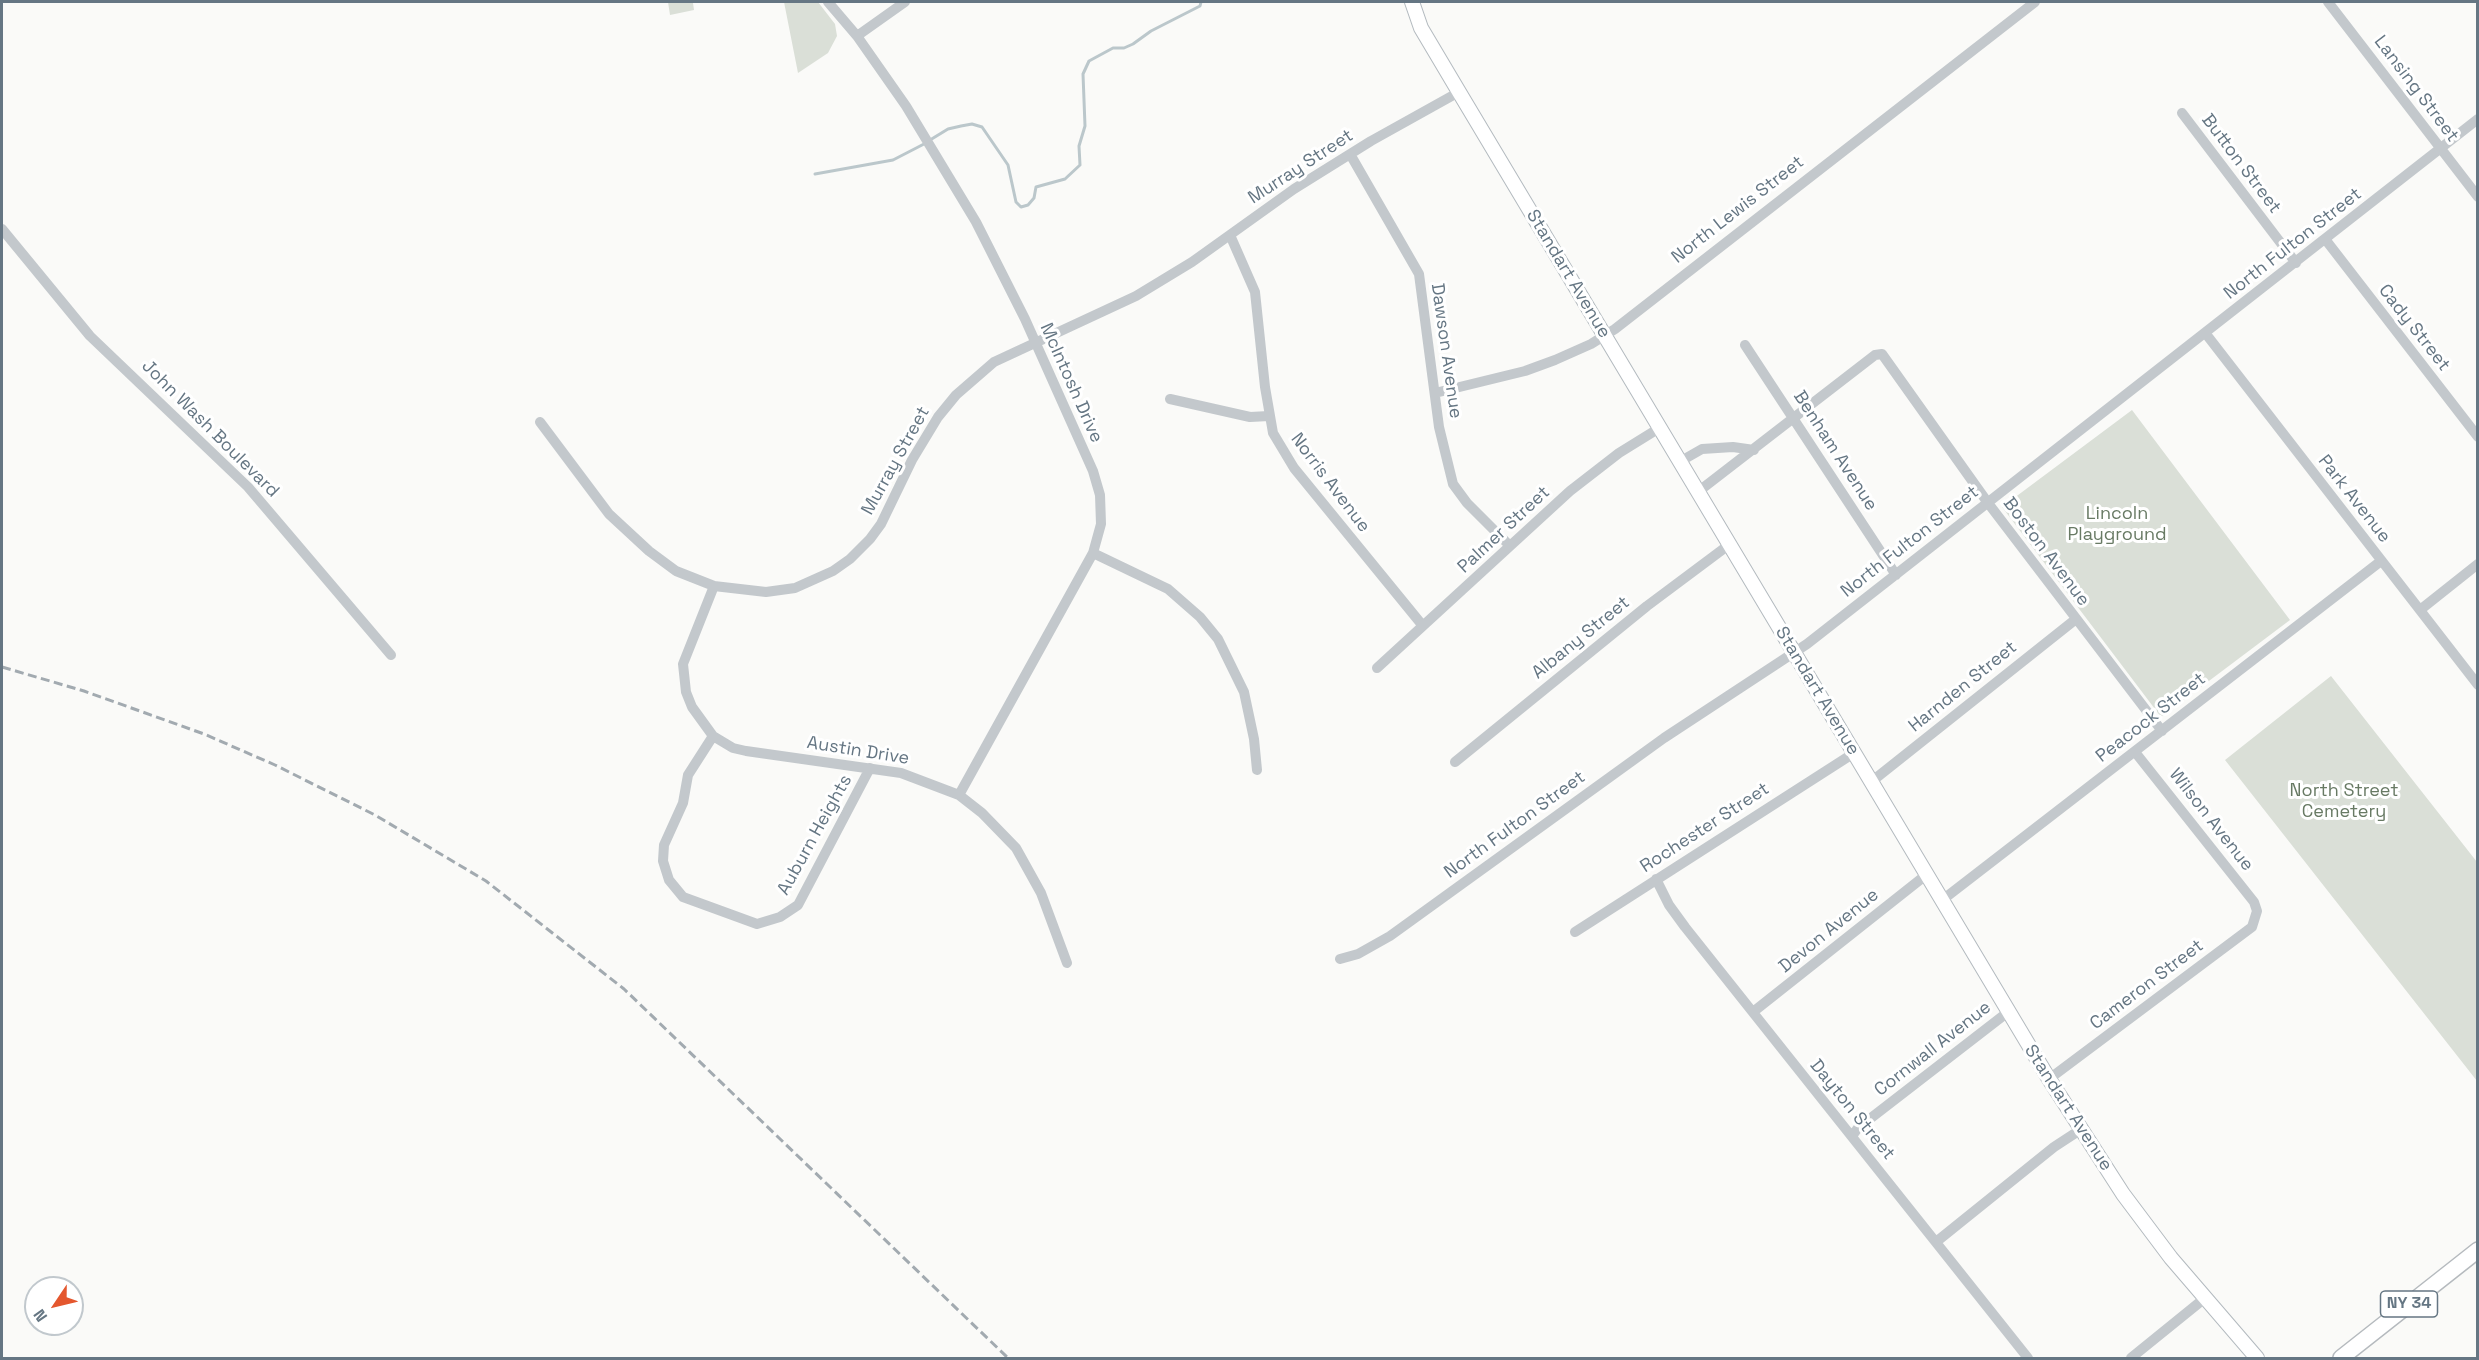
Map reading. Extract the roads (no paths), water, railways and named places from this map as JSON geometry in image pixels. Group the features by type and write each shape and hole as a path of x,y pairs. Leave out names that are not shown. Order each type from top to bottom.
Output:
{"main road":[{"name":"NY 34","path":"2341,1359 2478,1250"}],"street":[{"name":"McIntosh Drive","path":"828,2 857,36 942,164 976,222 1035,342 1093,471 1100,495 1101,524 1093,554 959,795"},
{"path":"857,36 905,2"},
{"name":"Standart Avenue","path":"1412,2 1421,28 2080,1130 2170,1258 2257,1359"},
{"name":"North Lewis Street","path":"1435,393 1524,371 1573,353 1604,335 2035,2"},
{"name":"Lansing Street","path":"2332,3 2478,197"},
{"name":"Murray Street","path":"540,422 609,514 669,567 691,579 714,586 755,591 785,591 814,581 850,559 880,524 912,460 947,405 994,362 1136,296 1230,235 1294,189 1459,92"},
{"name":"Button Street","path":"2182,113 2296,263"},
{"name":"North Fulton Street","path":"1340,959 1358,954 1390,936 1654,745 1794,653 2206,334 2478,119"},
{"name":"Dawson Avenue","path":"1350,154 1419,274 1444,450 1453,484 1467,504 1510,546"},
{"name":"John Wash Boulevard","path":"2,229 90,336 248,487 391,655"},
{"name":"Norris Avenue","path":"1230,235 1255,292 1269,416 1274,433 1294,468 1423,626"},
{"name":"Cady Street","path":"2325,239 2478,438"},
{"name":"Park Avenue","path":"2206,334 2478,685"},
{"name":"Benham Avenue","path":"1745,345 1896,575"},
{"name":"Boston Avenue","path":"1794,418 1878,354 1893,368 1988,502 2162,731"},
{"path":"1170,399 1250,417 1269,416"},
{"path":"1699,491 1794,418"},
{"name":"Palmer Street","path":"1377,668 1602,465 1660,427"},
{"path":"1681,461 1702,449 1744,447 1754,450"},
{"name":"Albany Street","path":"1455,762 1647,606 1730,544"},
{"path":"1093,554 1168,589 1200,617 1218,639 1244,692 1254,739 1257,770"},
{"name":"Peacock Street","path":"1941,901 2381,561"},
{"path":"2420,610 2478,564"},
{"name":"Austin Drive","path":"714,586 683,664 686,692 692,707 713,736 733,748 870,768 922,779 959,795 982,813 1016,848 1041,893 1067,963"},
{"name":"Harnden Street","path":"1871,782 2076,619"},
{"name":"Auburn Heights","path":"713,736 688,775 680,810 664,845 663,861 669,880 683,897 757,924 780,917 798,905 870,768"},
{"name":"Wilson Avenue","path":"2135,752 2254,902 2257,911"},
{"name":"Rochester Street","path":"1575,932 1854,753"},
{"name":"Devon Avenue","path":"1753,1012 1926,875"},
{"name":"Dayton Street","path":"1656,879 1679,920 2028,1359"},
{"name":"Cameron Street","path":"2049,1079 2252,927 2257,911"},
{"name":"Cornwall Avenue","path":"1852,1136 1858,1128 2008,1012"},
{"path":"1936,1242 2054,1147 2080,1130"},
{"path":"2131,1359 2205,1298"}],"waterway":[{"path":"930,140 948,129 972,124 982,127 1008,165 1016,202 1021,207 1028,205 1034,198 1036,187 1065,179 1080,165 1079,146 1085,126 1083,74 1089,61 1113,48 1124,48 1133,44 1151,31 1200,6 1201,2"},
{"path":"815,174 893,160 924,144"}],"railway":[{"path":"2,667 84,691 204,734 275,765 375,815 486,881 624,989 1008,1358"}],"park label":[{"name":"Lincoln Playground","path":"2117,524"},
{"name":"North Street Cemetery","path":"2344,801"}]}
